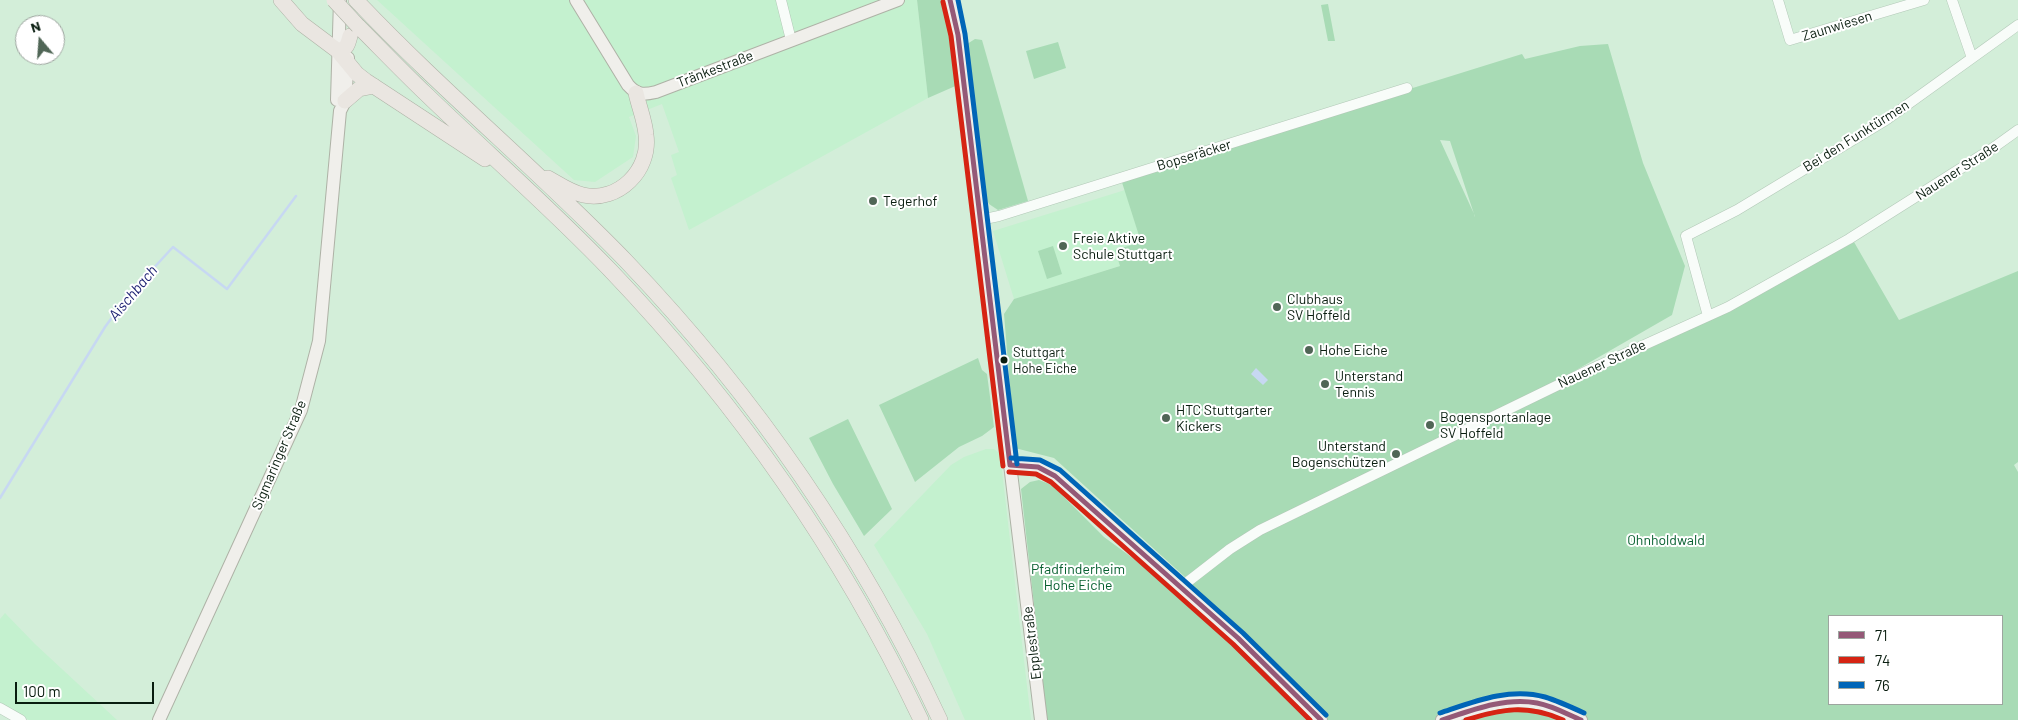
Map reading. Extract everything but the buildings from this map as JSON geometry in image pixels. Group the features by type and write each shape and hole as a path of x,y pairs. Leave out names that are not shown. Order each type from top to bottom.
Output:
{"highway":[{"path":"281,0 302,24 338,51 357,74 519,182"},
{"path":"334,0 354,31 423,92 611,271 682,350 736,416 783,479 834,557 887,650 921,720"},
{"path":"356,1 624,259 666,303 748,401 848,546 902,641 940,720"},
{"path":"338,51 344,50 354,31"},
{"path":"343,106 359,89 374,86"},
{"path":"531,169 583,195 594,196 620,189 631,181 640,167 646,151 646,136 636,93"}],"main road":[{"name":"Sigmaringer Straße","path":"340,0 337,101 343,106"},
{"path":"576,0 628,85 636,93"},
{"name":"Tränkestraße","path":"636,93 644,95 656,92 898,0"},
{"name":"Epplestraße","path":"950,0 958,35 1041,720"},
{"name":"Sigmaringer Straße","path":"159,720 300,410 319,341 343,106 354,31 356,1"},
{"path":"1010,465 1038,467 1054,476 1270,668 1321,720"},
{"path":"1442,720 1493,704 1526,701 1539,703 1581,720"}],"street":[{"path":"781,0 791,40"},
{"name":"Zaunwiesen","path":"1778,0 1790,40 1892,4 1924,0"},
{"path":"1952,0 1972,58"},
{"name":"Bei den Funktürmen","path":"1703,318 1686,236 1738,210 1886,120 2018,25"},
{"name":"Bopseräcker","path":"980,220 999,216 1408,88"},
{"name":"Nauener Straße","path":"1180,587 1237,544 1260,530 1572,378 1703,318 1783,277 1849,239 1993,148 2018,130"},
{"path":"0,708 21,720"}],"shaded area":[{"path":"377,0 917,0 928,98 689,230 671,178 677,175 671,155 679,152 662,104 629,117 636,136 633,157 595,182 574,180"},
{"name":"Freie Aktive Schule Stuttgart","path":"1125,190 1141,242 1120,266 1014,299 993,231"},
{"path":"986,449 994,449 1000,454 1031,720 965,720 927,634 874,545 951,465 964,457"},
{"path":"5,613 35,644 117,720 29,720 0,703 0,619"}],"green space":[{"path":"917,0 942,0 949,15 960,84 928,98"},
{"path":"1328,4 1335,41 1328,41 1321,5"},
{"path":"975,39 982,40 1028,201 998,210 989,204 984,194 965,53 967,44"},
{"path":"1058,42 1066,68 1034,79 1026,51"},
{"path":"1608,44 1643,163 1685,266 1672,315 1552,384 1282,522 1712,317 1854,242 1899,320 2018,271 2018,462 2014,465 2018,472 2018,720 1047,720 1021,489 1030,482 1039,480 1052,485 1104,537 1179,592 1233,549 1185,577 1054,458 1015,448 1004,314 1014,299 1120,266 1115,250 1141,242 1119,173 1416,87 1522,54 1525,59 1580,46","holes":["1440,140 1450,141 1474,214"]},
{"path":"1053,246 1062,274 1047,279 1038,251"},
{"path":"978,358 982,370 987,374 994,427 982,436 959,447 915,482 879,405"},
{"path":"848,419 892,509 864,536 833,484 809,438"}],"water":[{"path":"1256,368 1268,380 1263,385 1251,374"}],"waterway":[{"name":"Aischbach","path":"0,498 105,327 127,297 173,247 227,289 296,196"}],"transit line":[{"name":"71","path":"950,0 958,35 1010,465"},
{"name":"76","path":"958,0 965,34 1017,464"},
{"name":"74","path":"943,2 951,36 1003,466"},
{"name":"76","path":"1011,458 1040,460 1060,470 1243,633 1326,715"},
{"name":"71","path":"1010,465 1038,467 1055,476 1238,638 1321,720"},
{"name":"74","path":"1009,472 1036,474 1051,482 1233,644 1310,720"},
{"name":"76","path":"1440,713 1491,697 1518,694 1532,694 1545,697 1584,713"},
{"name":"71","path":"1442,720 1465,712 1513,702 1537,703 1549,706 1581,720"},
{"name":"74","path":"1466,720 1491,713 1514,710 1538,712 1563,720"}],"place":[{"name":"Tegerhof","path":"873,201"},
{"name":"Freie Aktive Schule Stuttgart","path":"1063,246"},
{"name":"Clubhaus SV Hoffeld","path":"1277,307"},
{"name":"Hohe Eiche","path":"1309,350"},
{"name":"Stuttgart Hohe Eiche","path":"1004,360"},
{"name":"Unterstand Tennis","path":"1325,384"},
{"name":"HTC Stuttgarter Kickers","path":"1166,418"},
{"name":"Bogensportanlage SV Hoffeld","path":"1430,425"},
{"name":"Unterstand Bogenschützen","path":"1396,454"}],"park label":[{"name":"Ohnholdwald","path":"1666,540"},
{"name":"Pfadfinderheim Hohe Eiche","path":"1078,578"}]}
